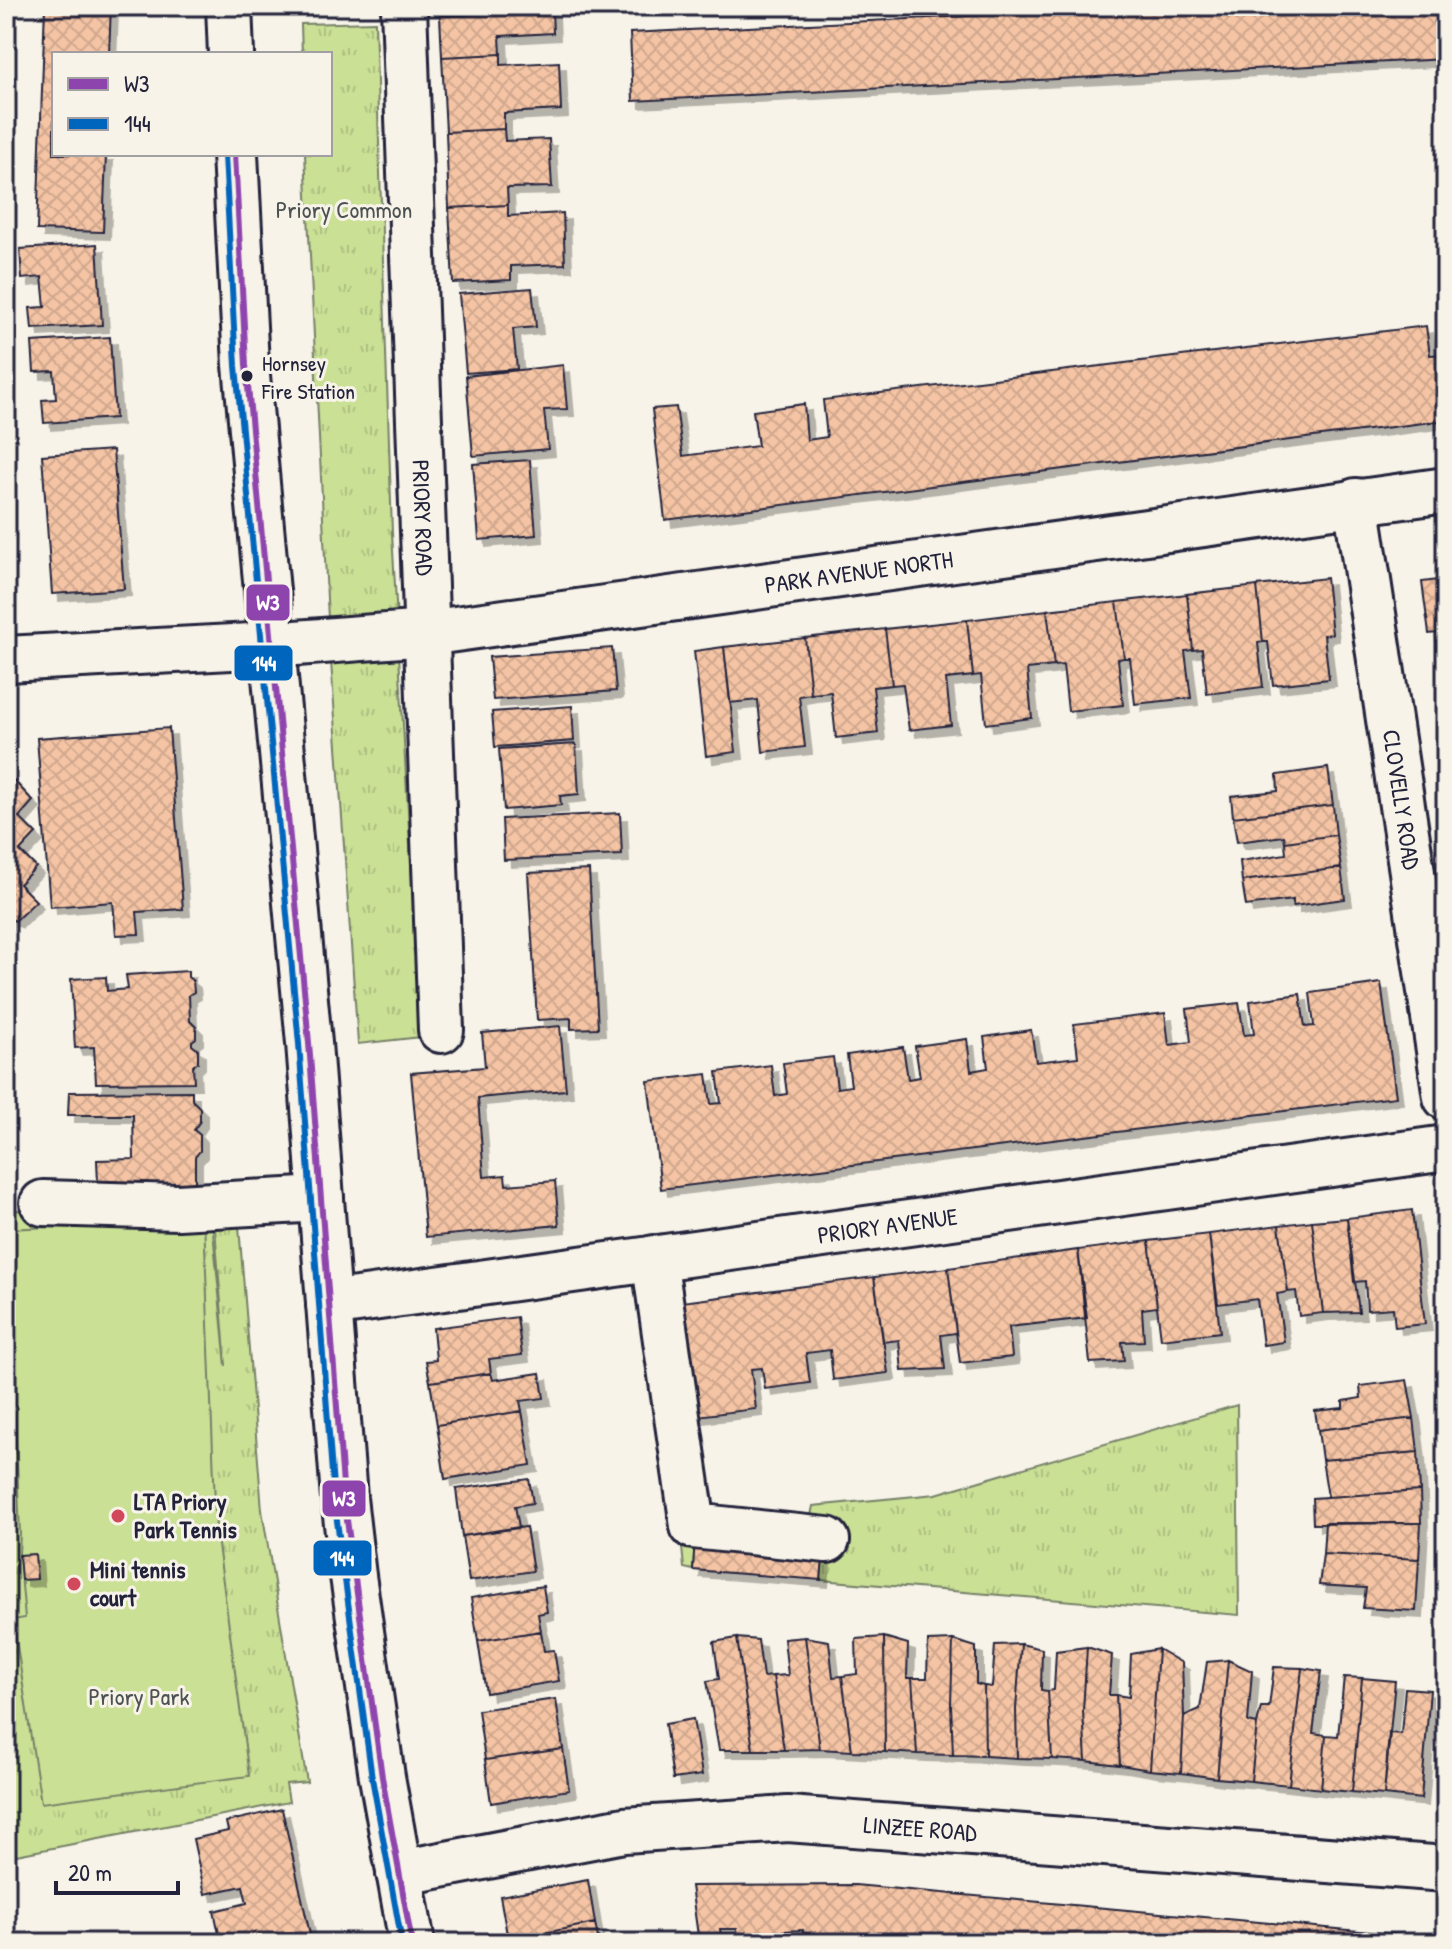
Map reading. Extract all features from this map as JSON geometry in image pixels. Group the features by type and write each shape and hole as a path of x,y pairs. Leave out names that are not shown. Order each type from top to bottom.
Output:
{"street":[{"path":"229,6 231,52"},
{"name":"PRIORY ROAD","path":"404,6 441,1030"},
{"path":"235,156 246,365 309,1043 353,1576 382,1777 412,1943"},
{"name":"PARK AVENUE NORTH","path":"6,659 427,633 1446,490"},
{"name":"CLOVELLY ROAD","path":"1356,501 1446,1097"},
{"name":"PRIORY AVENUE","path":"329,1304 1446,1148"},
{"path":"43,1203 178,1207 321,1199"},
{"path":"654,1258 693,1526 827,1540"},
{"name":"LINZEE ROAD","path":"399,1873 624,1830 788,1819 1446,1869"}],"green space":[{"name":"Priory Common","path":"375,22 392,533 421,1037 358,1044 328,619 305,156 332,156 332,52 302,52 301,24"},
{"name":"LTA Priory Park Tennis","path":"6,1210 211,1211 226,1366 215,1228 239,1226 262,1510 307,1782 286,1784 289,1802 6,1857"},
{"name":"LTA Priory Park Tennis","path":"204,1220 216,1530 249,1776 41,1803 13,1620 25,1618 19,1553 7,1229"},
{"path":"1237,1405 1239,1615 821,1580 824,1546 695,1537 693,1570 684,1568 681,1537 704,1515 809,1525 813,1506 936,1494"}],"building":[{"path":"45,6 111,6 109,52 52,52 52,156 106,156 103,232 37,230"},
{"path":"1166,6 1446,6 1446,59 633,101 630,33"},
{"path":"552,10 553,33 500,36 501,54 442,57 440,16"},
{"path":"501,54 501,65 559,62 561,110 504,113 504,129 446,132 442,57"},
{"path":"504,129 505,141 549,139 552,187 507,188 508,205 449,208 446,132"},
{"path":"508,205 508,216 563,213 565,264 511,266 511,280 453,283 449,208"},
{"path":"97,244 102,325 32,329 30,308 45,307 42,277 22,279 20,249"},
{"path":"532,288 536,327 513,329 517,369 466,373 459,294"},
{"path":"1446,316 1446,420 665,520 652,409 676,407 683,456 758,446 753,411 804,404 807,440 827,437 823,400 1426,326 1430,355 1445,354 1440,317"},
{"path":"110,337 115,418 44,423 42,400 56,399 54,371 34,372 32,342"},
{"path":"563,365 567,409 544,410 548,449 473,456 466,376"},
{"path":"113,450 124,589 52,594 42,455"},
{"path":"530,460 536,535 479,540 473,464"},
{"path":"1326,578 1332,634 1324,635 1329,679 1273,685 1268,642 1263,642 1257,586"},
{"path":"1446,579 1446,632 1429,634 1422,582"},
{"path":"1257,586 1263,642 1258,643 1263,687 1207,694 1202,649 1193,650 1187,594"},
{"path":"1187,594 1193,650 1185,651 1191,698 1135,704 1130,658 1124,658 1117,602"},
{"path":"1117,602 1124,658 1118,659 1123,705 1068,711 1063,665 1054,666 1047,610"},
{"path":"1047,610 1054,666 1027,669 1032,718 986,724 981,675 973,676 967,620"},
{"path":"967,620 973,676 946,679 951,725 909,730 903,684 892,685 885,629"},
{"path":"885,629 892,685 873,687 878,733 836,738 831,692 811,694 805,638"},
{"path":"805,638 811,694 799,696 805,747 763,752 758,700 730,703 724,647"},
{"path":"724,647 736,752 706,756 694,651"},
{"path":"612,648 616,691 493,700 489,657"},
{"path":"572,706 574,741 495,747 492,712"},
{"path":"169,728 183,909 137,912 139,934 116,935 113,902 50,907 37,738"},
{"path":"576,744 579,794 560,796 561,805 504,810 499,749"},
{"path":"1328,768 1333,805 1233,817 1231,796 1278,791 1277,775"},
{"path":"6,772 33,801 19,817 36,834 20,851 36,867 19,884 36,901 15,921 10,918 6,923"},
{"path":"1333,805 1336,835 1285,842 1284,836 1237,842 1233,817"},
{"path":"620,813 622,855 504,860 502,819"},
{"path":"1336,835 1341,868 1242,881 1240,861 1286,854 1285,842"},
{"path":"1341,868 1345,899 1293,906 1293,900 1246,906 1242,881"},
{"path":"589,870 598,1028 571,1029 571,1018 537,1020 528,873"},
{"path":"188,971 194,992 189,995 190,1021 196,1027 192,1045 198,1050 198,1062 193,1066 194,1082 96,1083 94,1047 75,1048 71,979 106,977 107,991 128,989 126,975"},
{"path":"1381,983 1396,1097 661,1189 648,1081 707,1074 711,1104 721,1103 717,1072 771,1065 775,1096 787,1094 783,1063 833,1057 837,1088 851,1086 847,1055 903,1047 908,1079 920,1077 915,1046 967,1039 971,1071 988,1068 984,1037 1031,1030 1036,1062 1078,1057 1074,1024 1165,1013 1169,1045 1191,1042 1187,1009 1239,1003 1244,1035 1254,1034 1250,1001 1300,994 1305,1027 1314,1026 1310,993"},
{"path":"560,1026 566,1090 478,1098 484,1177 505,1175 506,1185 555,1181 559,1225 426,1237 411,1073 485,1067 482,1033"},
{"path":"192,1091 192,1100 200,1108 200,1121 194,1130 200,1135 200,1151 195,1157 195,1194 98,1183 97,1160 134,1159 133,1115 68,1115 69,1092"},
{"path":"1412,1210 1425,1324 1395,1327 1393,1308 1367,1310 1365,1281 1354,1282 1347,1218"},
{"path":"1347,1218 1359,1312 1323,1313 1312,1221"},
{"path":"1312,1221 1323,1313 1299,1316 1296,1291 1288,1292 1279,1225"},
{"path":"1279,1225 1288,1292 1277,1294 1284,1342 1263,1345 1257,1299 1218,1304 1209,1234"},
{"path":"1209,1234 1220,1332 1161,1339 1149,1241"},
{"path":"1149,1241 1157,1307 1142,1309 1144,1341 1122,1342 1124,1361 1090,1363 1078,1250"},
{"path":"1078,1250 1087,1318 1009,1327 1012,1357 960,1363 948,1268"},
{"path":"948,1268 956,1333 941,1335 945,1369 902,1371 899,1340 883,1342 874,1277"},
{"path":"874,1277 888,1373 833,1380 830,1350 806,1353 810,1383 765,1389 762,1368 751,1369 756,1409 689,1417 674,1303"},
{"path":"517,1317 522,1355 489,1359 491,1373 430,1382 426,1361 436,1360 433,1328"},
{"path":"491,1373 493,1380 540,1373 544,1398 520,1401 522,1411 437,1425 430,1382"},
{"path":"1407,1380 1414,1418 1318,1430 1315,1411 1343,1408 1343,1401 1361,1398 1360,1386"},
{"path":"522,1411 531,1465 445,1479 437,1425"},
{"path":"1414,1418 1418,1452 1322,1460 1318,1430"},
{"path":"1418,1452 1420,1491 1328,1497 1322,1460"},
{"path":"529,1479 533,1503 515,1506 519,1527 462,1536 456,1489"},
{"path":"1420,1491 1421,1523 1313,1524 1312,1498"},
{"path":"1325,1523 1421,1523 1419,1559 1323,1554"},
{"path":"526,1527 533,1571 469,1581 462,1536"},
{"path":"695,1536 824,1546 821,1580 693,1570"},
{"path":"35,1554 37,1579 21,1580 19,1555"},
{"path":"1323,1554 1419,1559 1416,1611 1363,1608 1366,1588 1319,1585"},
{"path":"543,1586 547,1612 538,1614 541,1631 478,1641 471,1598"},
{"path":"541,1631 544,1651 554,1650 559,1681 486,1693 478,1641"},
{"path":"805,1637 820,1749 784,1750 773,1676 788,1675 784,1639"},
{"path":"805,1637 829,1641 833,1677 842,1676 852,1751 820,1749"},
{"path":"884,1637 885,1752 852,1751 842,1676 857,1674 856,1639"},
{"path":"884,1637 908,1644 907,1678 912,1678 917,1754 885,1752"},
{"path":"737,1638 753,1750 719,1750 707,1681 719,1679 714,1642"},
{"path":"737,1638 758,1640 763,1677 773,1676 784,1750 753,1750"},
{"path":"953,1640 953,1755 917,1754 912,1678 927,1678 928,1641"},
{"path":"953,1640 976,1647 976,1684 984,1686 985,1756 953,1755"},
{"path":"1021,1644 1016,1709 1017,1758 985,1756 984,1686 992,1687 995,1645"},
{"path":"1021,1644 1042,1649 1041,1690 1048,1691 1052,1759 1017,1758 1016,1709"},
{"path":"1087,1647 1083,1711 1086,1761 1052,1759 1048,1691 1054,1690 1056,1651"},
{"path":"1087,1647 1112,1655 1109,1695 1116,1695 1120,1765 1086,1761 1083,1711"},
{"path":"1158,1649 1182,1663 1184,1716 1181,1773 1150,1770"},
{"path":"1158,1649 1150,1770 1120,1765 1116,1695 1129,1697 1131,1654"},
{"path":"1228,1660 1252,1671 1248,1722 1257,1724 1251,1781 1217,1778"},
{"path":"1228,1660 1217,1778 1181,1773 1184,1716 1200,1709 1207,1662"},
{"path":"1274,1667 1302,1668 1289,1785 1251,1781 1257,1724 1261,1707 1269,1707"},
{"path":"1302,1668 1321,1671 1313,1733 1326,1735 1321,1789 1289,1785"},
{"path":"1344,1677 1362,1678 1352,1792 1321,1789 1326,1735 1338,1736"},
{"path":"1362,1678 1395,1681 1384,1795 1352,1792"},
{"path":"1405,1688 1430,1690 1421,1799 1384,1795 1389,1733 1401,1734"},
{"path":"556,1699 563,1749 485,1760 478,1710"},
{"path":"693,1719 702,1775 673,1779 665,1724"},
{"path":"563,1749 569,1790 491,1803 485,1760"},
{"path":"282,1809 312,1943 221,1943 214,1911 247,1903 243,1886 205,1894 193,1839 228,1831 226,1822"},
{"path":"588,1880 595,1923 508,1940 500,1896"},
{"path":"855,1885 1446,1939 1446,1943 934,1943 934,1940 916,1938 916,1943 868,1943 868,1940 847,1939 847,1943 804,1943 803,1930 784,1931 786,1943 739,1943 737,1929 720,1929 722,1943 699,1943 691,1886"},
{"path":"595,1923 599,1943 509,1943 508,1940"}],"transit line":[{"name":"144","path":"225,156 236,366 299,1044 334,1499 372,1778 402,1943"},
{"name":"W3","path":"235,156 246,365 309,1043 344,1498 382,1777 412,1943"}],"place":[{"name":"Hornsey Fire Station","path":"247,376"},
{"name":"LTA Priory Park Tennis","path":"118,1516"},
{"name":"Mini tennis court","path":"74,1584"}],"park label":[{"name":"Priory Park","path":"139,1697"}]}
